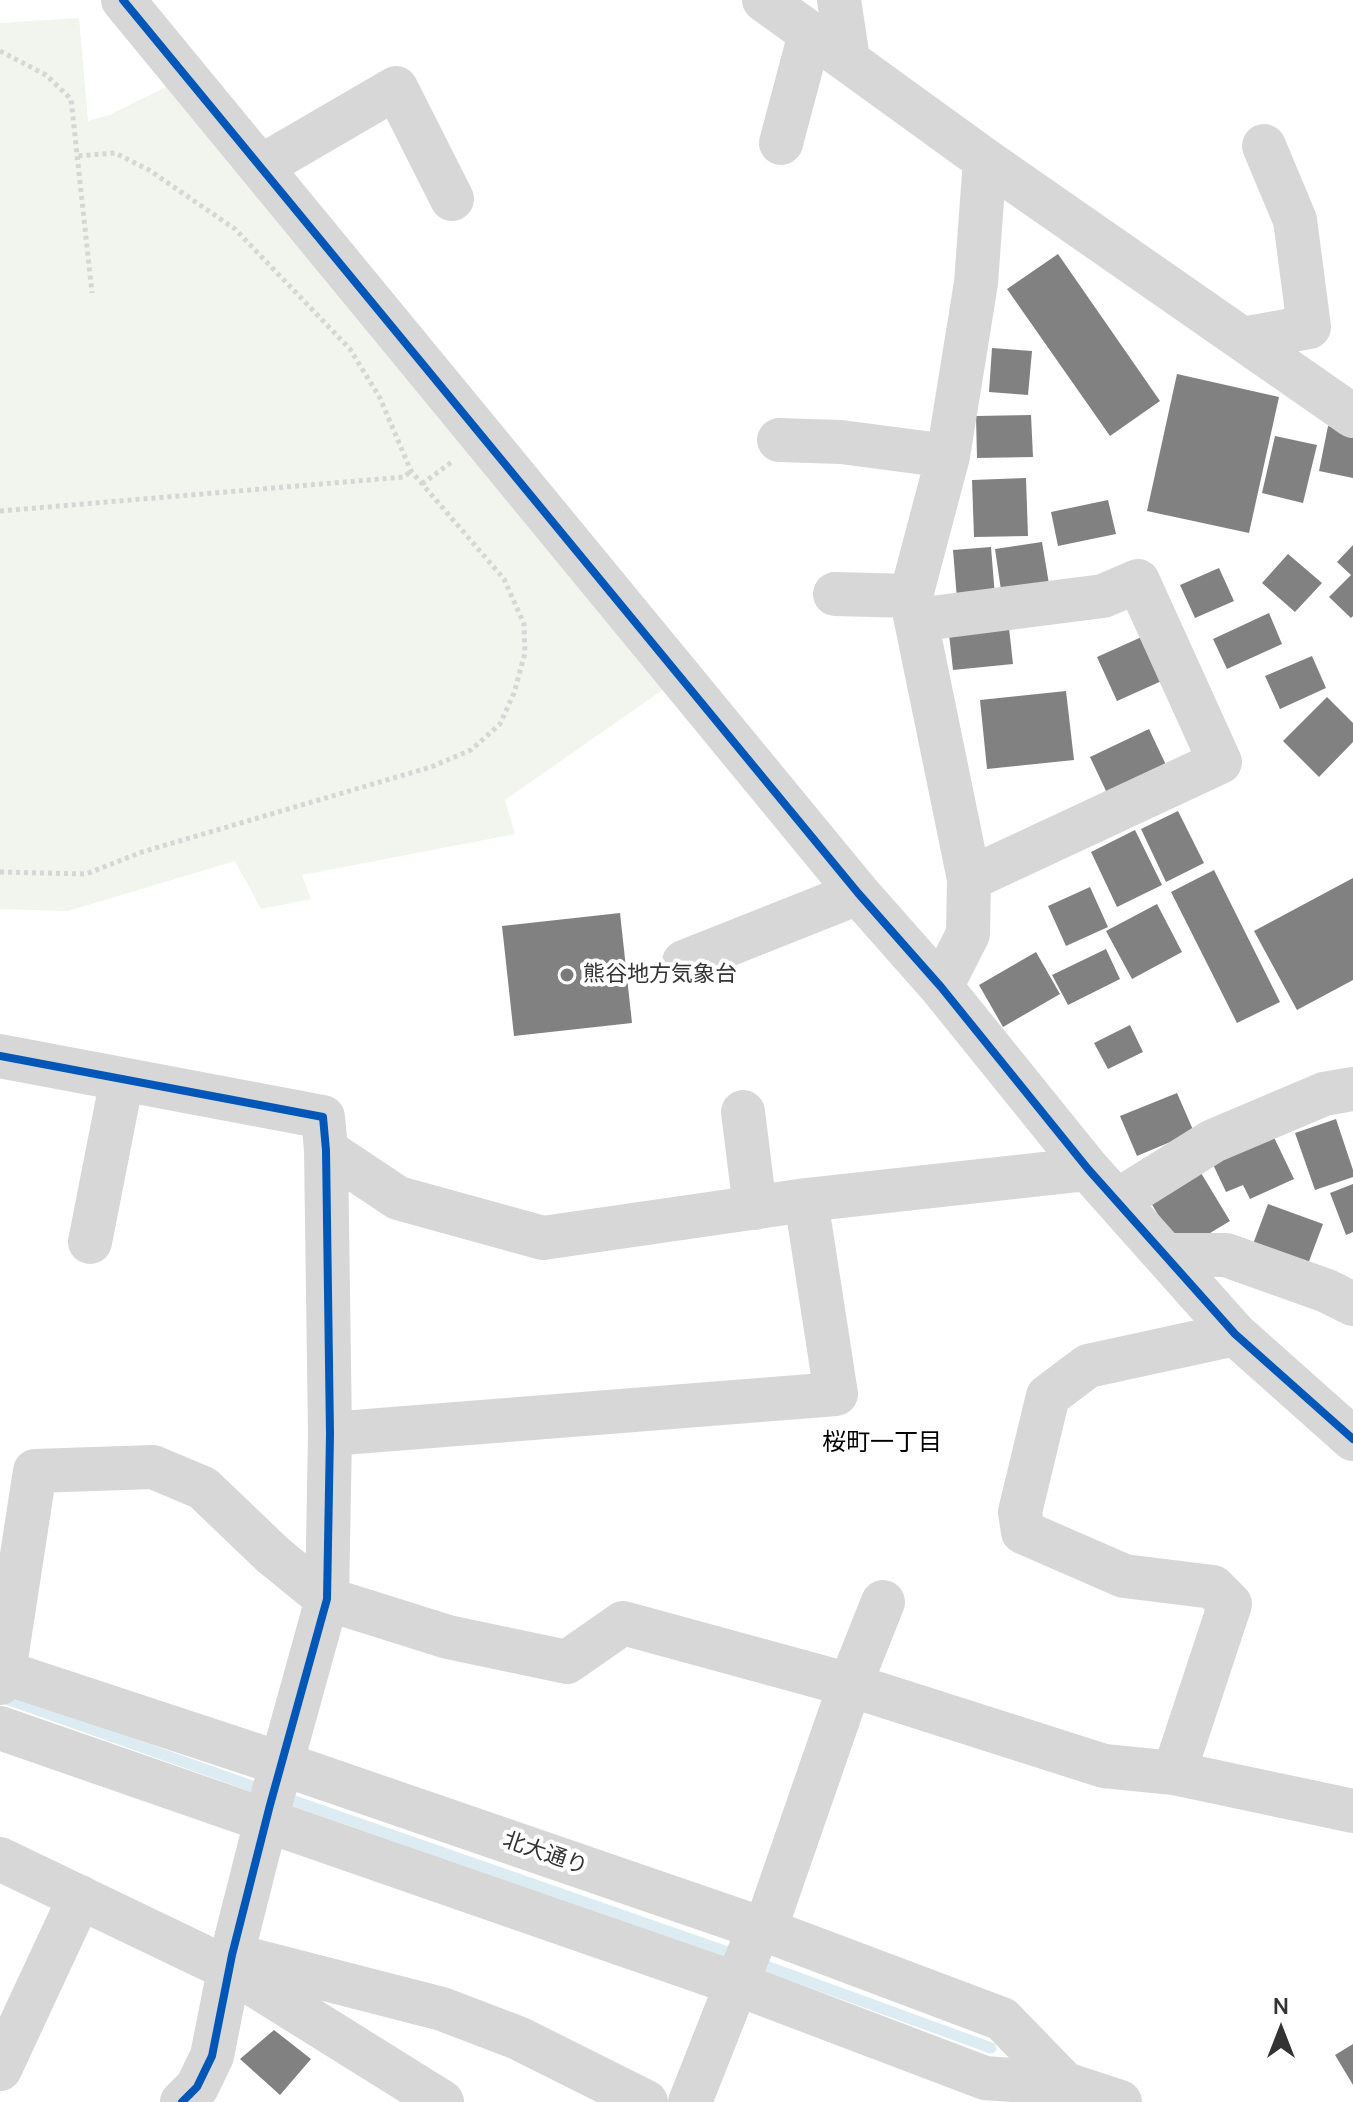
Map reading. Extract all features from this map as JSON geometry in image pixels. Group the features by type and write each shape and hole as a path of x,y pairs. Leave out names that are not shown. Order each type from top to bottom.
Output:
{"street":[{"path":"123,0 858,893 941,987 1088,1169 1235,1334 1353,1439"},
{"path":"764,0 985,160 1353,416"},
{"path":"839,0 848,59"},
{"path":"781,143 810,34"},
{"path":"262,166 396,88 452,199"},
{"path":"1243,339 1309,327 1295,220 1264,146"},
{"path":"941,987 968,934 969,879 913,608 948,456 976,283 985,160"},
{"path":"779,440 841,442 948,456"},
{"path":"835,594 913,608 1103,596 1138,581 1220,762 969,879"},
{"path":"684,962 858,893"},
{"path":"0,1056 323,1117 330,1434 327,1599 274,1791 231,1962 212,2056 197,2087 182,2102"},
{"path":"90,1242 122,1079"},
{"path":"1117,1201 1213,1141 1324,1094 1353,1089"},
{"path":"743,1112 755,1208"},
{"path":"326,1150 398,1198 543,1238 806,1200 1088,1169"},
{"path":"330,1434 836,1394 806,1200"},
{"path":"1165,1255 1226,1255 1327,1291 1353,1304"},
{"path":"1174,1773 1230,1604 1213,1587 1124,1576 1023,1532 1020,1512 1048,1396 1088,1366 1235,1334"},
{"path":"1,1675 35,1471 153,1467 203,1488 273,1555 327,1599 448,1637 567,1662 623,1623 850,1685 1104,1766 1174,1773 1353,1811"},
{"path":"690,2102 748,1956 768,1921 850,1685 883,1602"},
{"name":"北大通り","path":"1,1675 274,1791 748,1956 1002,2019 1065,2084"},
{"name":"北大通り","path":"0,1728 274,1791 748,1956 985,2078 1065,2084 1120,2102"},
{"path":"0,1859 231,1962 442,2102"},
{"path":"0,2069 80,1897"},
{"path":"231,1962 442,2009 518,2038 646,2102"}],"path":[{"path":"0,51 46,75 71,99 92,293"},
{"path":"0,872 86,874 142,852 431,767 471,750 500,724 514,693 525,653 524,624 504,579 411,471 380,398 350,349 235,229 149,170 115,153 77,156"},
{"path":"0,511 404,477 411,471"}],"shaded area":[{"path":"79,18 88,121 109,115 168,86 664,689 505,800 515,834 302,875 311,899 261,909 235,861 68,911 0,909 0,23"}],"building":[{"path":"1058,254 1160,401 1110,436 1007,289"},
{"path":"992,348 1032,351 1028,395 989,392"},
{"path":"1177,374 1279,397 1249,533 1147,511"},
{"path":"1031,415 1033,457 977,458 976,416"},
{"path":"1328,426 1353,431 1353,478 1319,471"},
{"path":"1275,436 1317,445 1303,503 1262,493"},
{"path":"1026,478 1028,536 974,537 972,480"},
{"path":"1108,500 1116,534 1058,546 1051,512"},
{"path":"1042,542 1050,590 1002,597 995,549"},
{"path":"1353,545 1351,618 1329,597 1351,575 1337,562"},
{"path":"991,547 995,596 957,599 953,550"},
{"path":"1288,554 1322,583 1295,612 1262,583"},
{"path":"1219,568 1234,601 1195,618 1180,585"},
{"path":"1269,613 1282,644 1227,669 1213,639"},
{"path":"1009,628 1013,664 953,670 949,634"},
{"path":"1155,631 1175,675 1117,701 1097,657"},
{"path":"1312,656 1326,688 1280,709 1265,676"},
{"path":"1066,691 1074,760 987,769 980,700"},
{"path":"1327,697 1353,723 1353,742 1319,777 1283,741"},
{"path":"1149,729 1166,765 1114,808 1090,757"},
{"path":"1178,811 1204,863 1166,882 1141,829"},
{"path":"1135,830 1162,885 1117,907 1091,852"},
{"path":"1214,870 1280,1002 1237,1023 1171,892"},
{"path":"1353,878 1353,980 1297,1010 1254,931"},
{"path":"1090,887 1108,927 1066,946 1048,906"},
{"path":"1157,904 1182,952 1132,979 1106,931"},
{"name":"熊谷地方気象台","path":"620,913 632,1023 514,1036 502,926"},
{"path":"1106,949 1120,979 1068,1005 1052,975"},
{"path":"1036,952 1060,994 1003,1027 979,985"},
{"path":"1130,1025 1143,1052 1108,1069 1094,1043"},
{"path":"1177,1093 1194,1132 1137,1156 1120,1116"},
{"path":"1336,1119 1353,1177 1315,1190 1295,1133"},
{"path":"1269,1127 1294,1179 1250,1199 1243,1185 1226,1192 1209,1156"},
{"path":"1198,1168 1230,1221 1180,1251 1148,1198"},
{"path":"1353,1184 1353,1232 1346,1235 1330,1193"},
{"path":"1268,1204 1323,1224 1305,1272 1250,1252"},
{"path":"274,2030 311,2059 280,2095 240,2059"},
{"path":"1353,2044 1353,2085 1335,2055"}],"waterway":[{"path":"1,1697 263,1790"},
{"path":"280,1796 739,1956"},
{"path":"755,1962 991,2048"}],"cycle path":[{"path":"123,0 858,893 941,987 1088,1169 1235,1334 1353,1439"},
{"path":"0,1056 323,1117 330,1434 327,1599 232,1955 212,2056 197,2087 182,2102"}],"place":[{"name":"熊谷地方気象台","path":"567,975"}],"district":[{"name":"桜町一丁目","path":"882,1443"}]}
